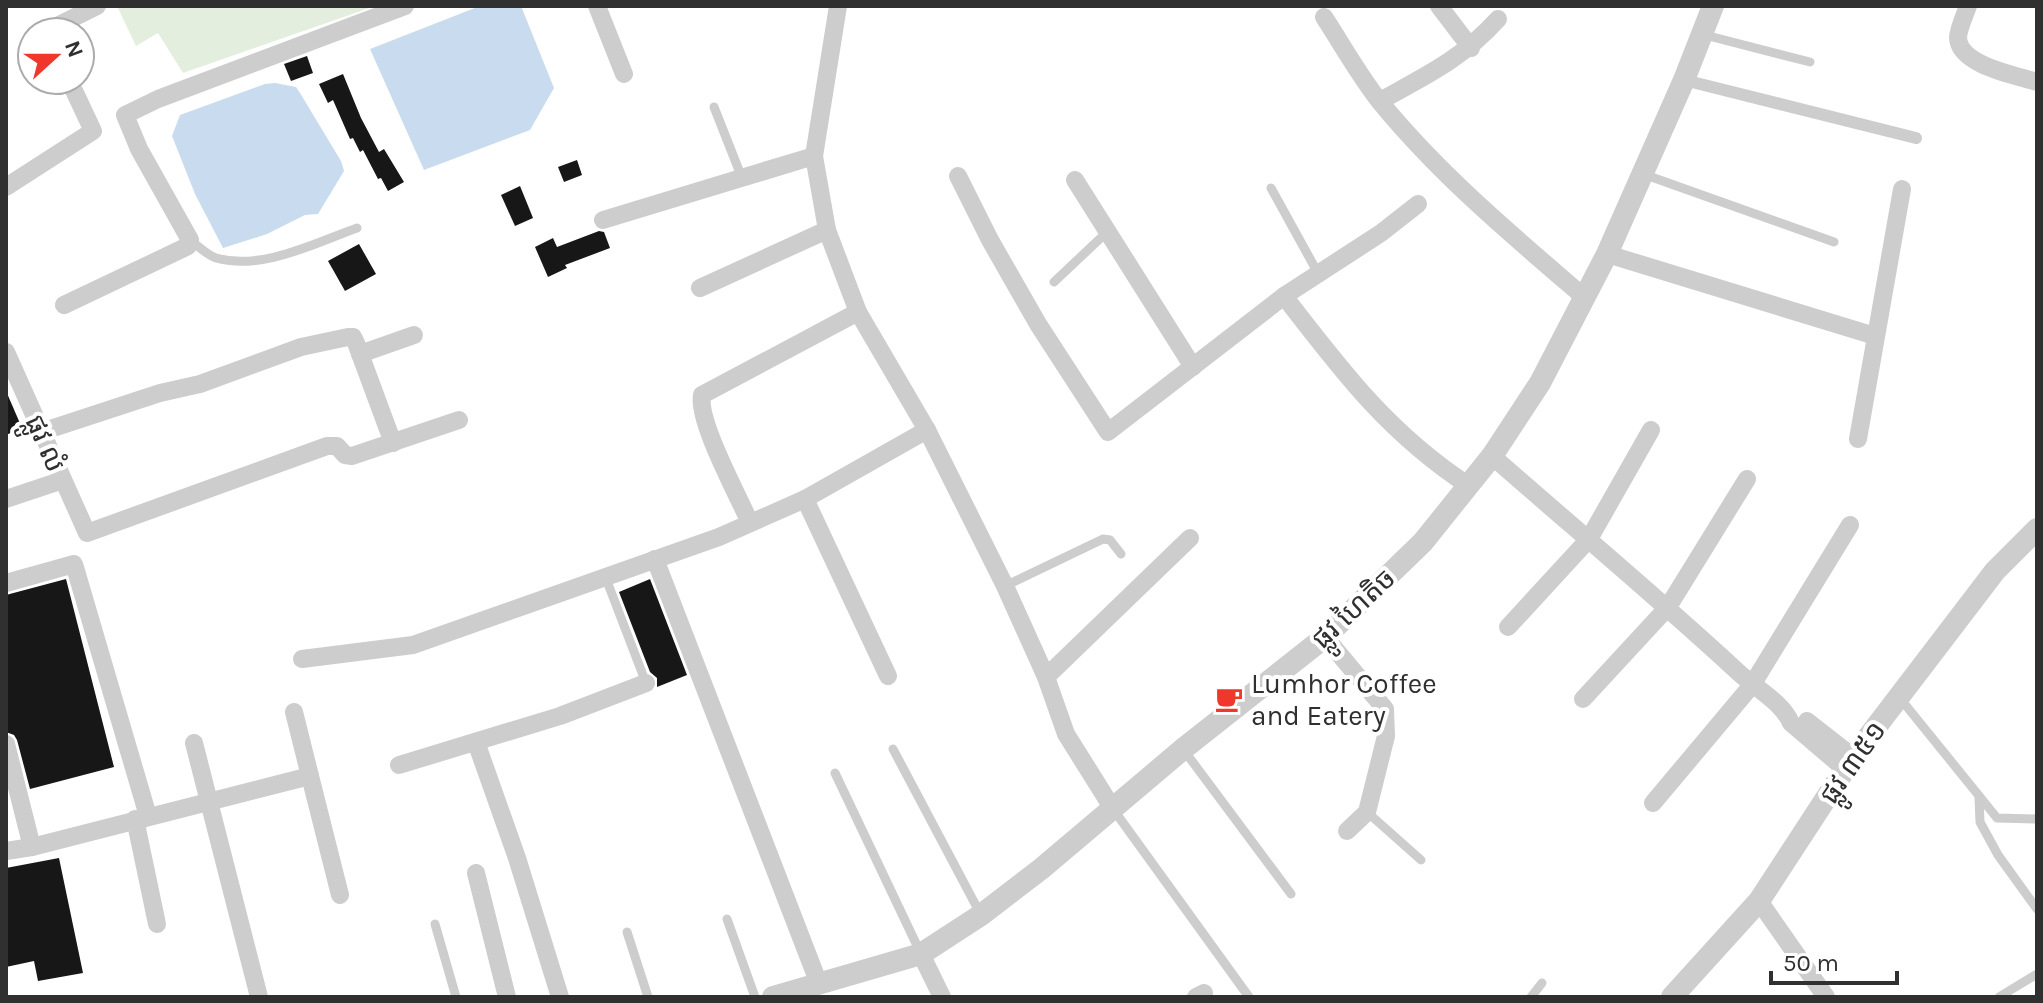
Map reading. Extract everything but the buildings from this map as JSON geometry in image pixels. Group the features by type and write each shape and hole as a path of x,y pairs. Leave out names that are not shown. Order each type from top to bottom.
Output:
{"street":[{"path":"77,16 97,6"},
{"path":"6,187 93,131 158,99 405,6"},
{"path":"597,6 624,74"},
{"path":"838,6 814,156 827,230 858,312 927,430 1005,586 1046,677 1066,734 1113,809"},
{"path":"1439,6 1471,48"},
{"name":"ផ្លូវ ហៃតិច","path":"784,995 921,954 981,915 1325,637 1423,542 1492,456 1540,383 1607,254 1684,80 1713,6"},
{"path":"1968,6 1958,36 1962,52 1975,61 2037,82"},
{"path":"1324,17 1380,101 1456,185 1584,297"},
{"path":"1380,101 1471,48 1498,19"},
{"path":"1684,80 1916,138"},
{"path":"77,96 93,131"},
{"path":"64,305 185,250 190,240 139,149 125,115"},
{"path":"603,220 814,156"},
{"path":"958,176 1038,324 1108,432 1284,296 1319,275 1418,204"},
{"path":"1075,180 1193,367"},
{"path":"1858,439 1902,189"},
{"path":"700,288 827,230"},
{"path":"1607,254 1875,336"},
{"path":"1284,296 1361,394 1399,434 1469,486"},
{"path":"750,523 708,429 700,405 702,395 858,312"},
{"path":"360,354 414,335"},
{"path":"41,432 160,393 200,384 301,347 348,337 353,337 393,443 459,420"},
{"name":"ផ្លូវ លំ","path":"6,352 87,533 327,446 337,446 345,455 352,456 393,443"},
{"path":"302,659 413,645 655,559 805,499 927,430"},
{"path":"1508,627 1589,539 1651,430"},
{"path":"1492,456 1668,607 1752,685 1787,713 1798,714 1849,763"},
{"path":"1583,699 1668,607 1747,479"},
{"path":"6,499 63,480"},
{"path":"805,499 888,676"},
{"path":"1653,803 1752,685 1850,525"},
{"name":"ផ្លូវ ៣៥១","path":"1672,997 1759,901 1849,763 1995,571 2037,529"},
{"path":"1046,677 1190,538"},
{"path":"655,559 819,984"},
{"path":"6,583 74,564 141,818 157,924"},
{"path":"1325,637 1385,709 1386,736 1367,812 1347,831"},
{"path":"399,765 560,716 646,683"},
{"path":"294,712 340,895"},
{"path":"476,742 517,858 560,997"},
{"path":"194,743 259,997"},
{"path":"6,744 32,847"},
{"path":"6,851 310,776"},
{"path":"476,873 507,997"},
{"path":"1759,901 1826,997"},
{"path":"921,954 942,997"}],"lane":[{"path":"1701,34 1810,62"},
{"path":"714,107 742,178"},
{"path":"1643,174 1834,242"},
{"path":"1271,188 1319,275"},
{"path":"190,240 214,257 267,259 357,228"},
{"path":"1054,282 1107,232"},
{"path":"1005,586 1103,539 1110,540 1121,554"},
{"path":"605,576 646,683"},
{"path":"1899,697 1997,818 2037,819"},
{"path":"893,749 981,915"},
{"path":"1183,749 1291,894"},
{"path":"835,773 921,954"},
{"path":"1979,796 1980,822 1998,855 2037,909"},
{"path":"1113,809 1249,997"},
{"path":"1367,812 1421,860"},
{"path":"727,919 755,997"},
{"path":"435,924 456,997"},
{"path":"627,932 648,997"},
{"path":"1999,997 2037,974"},
{"path":"1531,997 1542,983"}],"green space":[{"path":"117,6 375,6 183,73 158,33 136,46"}],"water":[{"path":"480,6 521,6 554,88 530,130 424,170 370,49"},
{"path":"275,83 296,87 344,171 318,214 305,215 267,234 223,248 195,194 172,136 180,115"}],"place":[{"name":"Lumhor Coffee and Eatery","path":"1229,699"}]}
